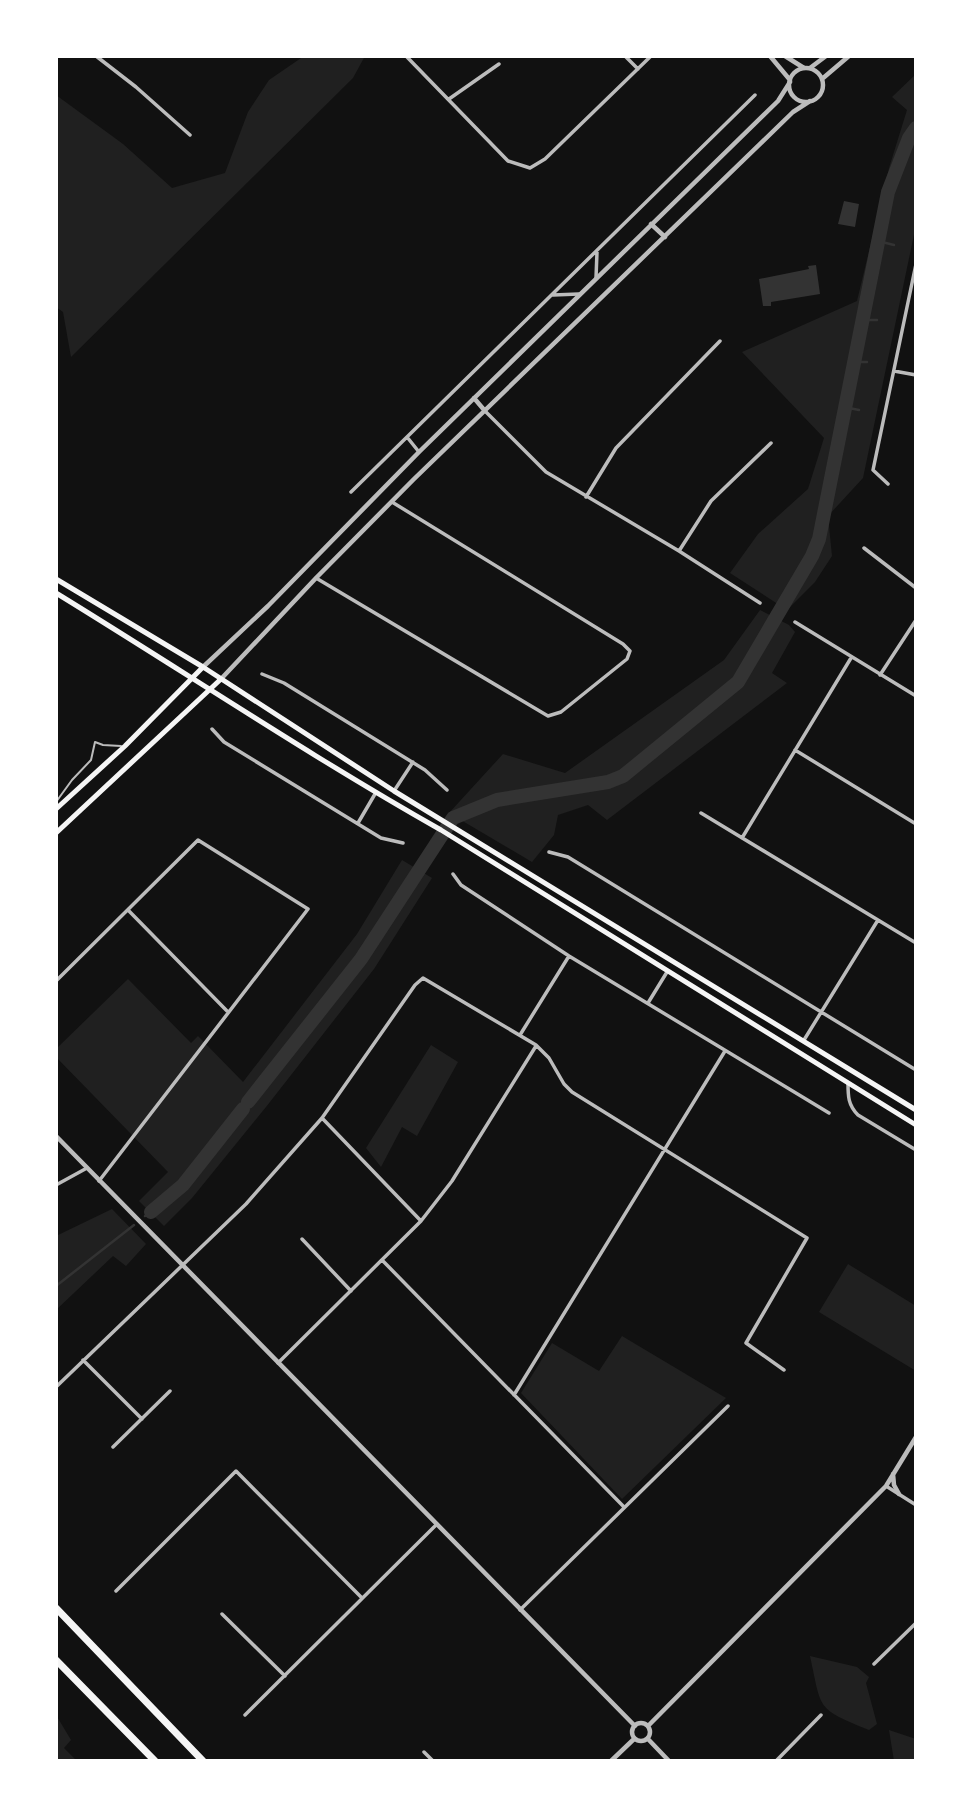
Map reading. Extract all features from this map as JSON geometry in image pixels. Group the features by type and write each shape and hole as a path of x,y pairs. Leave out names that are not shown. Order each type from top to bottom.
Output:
{"highway":[{"path":"56,1602 71,1623"},
{"path":"56,1608 203,1761"},
{"path":"56,1662 155,1761"}],"main road":[{"path":"56,579 203,667 394,791 916,1110"},
{"path":"56,593 375,794 453,837 916,1125"},
{"path":"56,808 125,746 203,667"},
{"path":"56,833 221,679"},
{"path":"375,794 382,783"},
{"path":"388,801 394,791"},
{"path":"668,971 672,961"},
{"path":"796,1048 804,1040"}],"street":[{"path":"96,56 190,135"},
{"path":"406,56 508,161 530,168 545,159 651,56"},
{"path":"625,56 638,69"},
{"path":"771,56 790,81 795,97 810,101"},
{"path":"221,679 316,578 485,411 793,111 820,95 822,79 819,74 785,56"},
{"path":"203,667 778,102 796,72 826,56"},
{"path":"822,79 849,56"},
{"path":"449,99 499,64"},
{"path":"351,492 755,95"},
{"path":"651,224 664,237"},
{"path":"596,278 597,251"},
{"path":"888,484 873,470 916,264"},
{"path":"551,296 579,295"},
{"path":"586,497 616,448 720,341"},
{"path":"894,371 916,375"},
{"path":"474,398 537,464 760,603"},
{"path":"407,437 419,452"},
{"path":"680,551 711,501 771,443"},
{"path":"316,578 548,716 561,712 628,659 630,650 623,644 392,502"},
{"path":"864,548 916,588"},
{"path":"880,675 916,620"},
{"path":"795,622 916,696"},
{"path":"742,838 851,658"},
{"path":"262,674 284,683 413,762 438,779 447,789"},
{"path":"212,729 224,741 358,823 389,841 403,843"},
{"path":"795,750 916,824"},
{"path":"394,791 413,762"},
{"path":"358,823 375,794"},
{"path":"701,813 916,943"},
{"path":"56,981 198,840 308,909 99,1181"},
{"path":"549,852 568,857 916,1070"},
{"path":"453,874 461,885 569,956 829,1113"},
{"path":"129,911 228,1012"},
{"path":"804,1040 877,920"},
{"path":"520,1035 569,956"},
{"path":"648,1003 668,971"},
{"path":"56,1387 246,1204 322,1118 415,985 423,978 536,1045 549,1058 564,1084 572,1092 807,1238 747,1343 784,1370"},
{"path":"278,1363 421,1220 452,1181 536,1045"},
{"path":"514,1395 726,1050"},
{"path":"848,1083 848,1098 852,1109 858,1115 916,1150"},
{"path":"322,1118 421,1220"},
{"path":"56,1136 635,1726"},
{"path":"56,1185 87,1168"},
{"path":"302,1239 351,1291"},
{"path":"382,1260 624,1507"},
{"path":"83,1360 142,1419"},
{"path":"113,1447 170,1391"},
{"path":"520,1610 728,1406"},
{"path":"648,1726 886,1486 916,1437"},
{"path":"116,1591 236,1471 362,1598"},
{"path":"893,1473 894,1485 899,1494"},
{"path":"886,1486 916,1505"},
{"path":"245,1715 437,1524"},
{"path":"222,1614 285,1676"},
{"path":"874,1664 916,1623"},
{"path":"776,1761 821,1715"},
{"path":"640,1723 648,1726 651,1732 648,1739 641,1742 634,1739 632,1732 635,1726 640,1723"},
{"path":"611,1761 634,1739"},
{"path":"648,1739 669,1761"},
{"path":"425,1752 433,1761"}],"lane":[{"path":"56,802 91,760 94,742 125,746"}],"shaded area":[{"path":"304,56 365,56 353,78 71,357 63,312 56,307 56,95 123,144 172,188 225,173 248,112 269,80"},
{"path":"916,74 916,225 863,478 828,516 832,556 815,582 787,610 730,573 758,534 808,489 824,438 742,352 857,301 889,168 907,110 892,97"},
{"path":"844,201 859,204 855,227 838,224"},
{"path":"816,265 820,294 771,302 771,306 763,306 759,279 809,269 808,266"},
{"path":"760,610 789,625 795,632 772,673 787,683 607,820 588,805 558,815 554,835 532,862 449,813 503,754 565,773 724,660"},
{"path":"402,860 432,878 374,969 192,1198 164,1226 139,1201 168,1172 56,1057 56,1049 128,979 191,1043 198,1036 243,1082 357,934"},
{"path":"431,1045 458,1062 417,1136 402,1127 381,1167 366,1148"},
{"path":"112,1209 146,1244 126,1266 113,1256 56,1310 56,1236"},
{"path":"848,1264 916,1306 916,1371 819,1312"},
{"path":"622,1336 726,1398 622,1499 521,1393 552,1343 599,1371"},
{"path":"810,1656 857,1667 869,1677 866,1683 877,1724 869,1730 839,1717 824,1705"},
{"path":"56,1715 71,1740 64,1748 77,1761 56,1761"},
{"path":"889,1730 916,1739 916,1761 894,1761"}],"waterway":[{"path":"248,1102 361,959 453,818 497,800 608,782 623,776 738,682 812,556 819,539 888,192 909,138 916,128"},
{"path":"878,241 894,245"},
{"path":"861,299 864,309"},
{"path":"862,320 877,320"},
{"path":"853,362 867,362"},
{"path":"844,407 859,410"},
{"path":"151,1212 183,1185 243,1109"},
{"path":"145,1216 151,1212"},
{"path":"56,1286 134,1225"}]}
